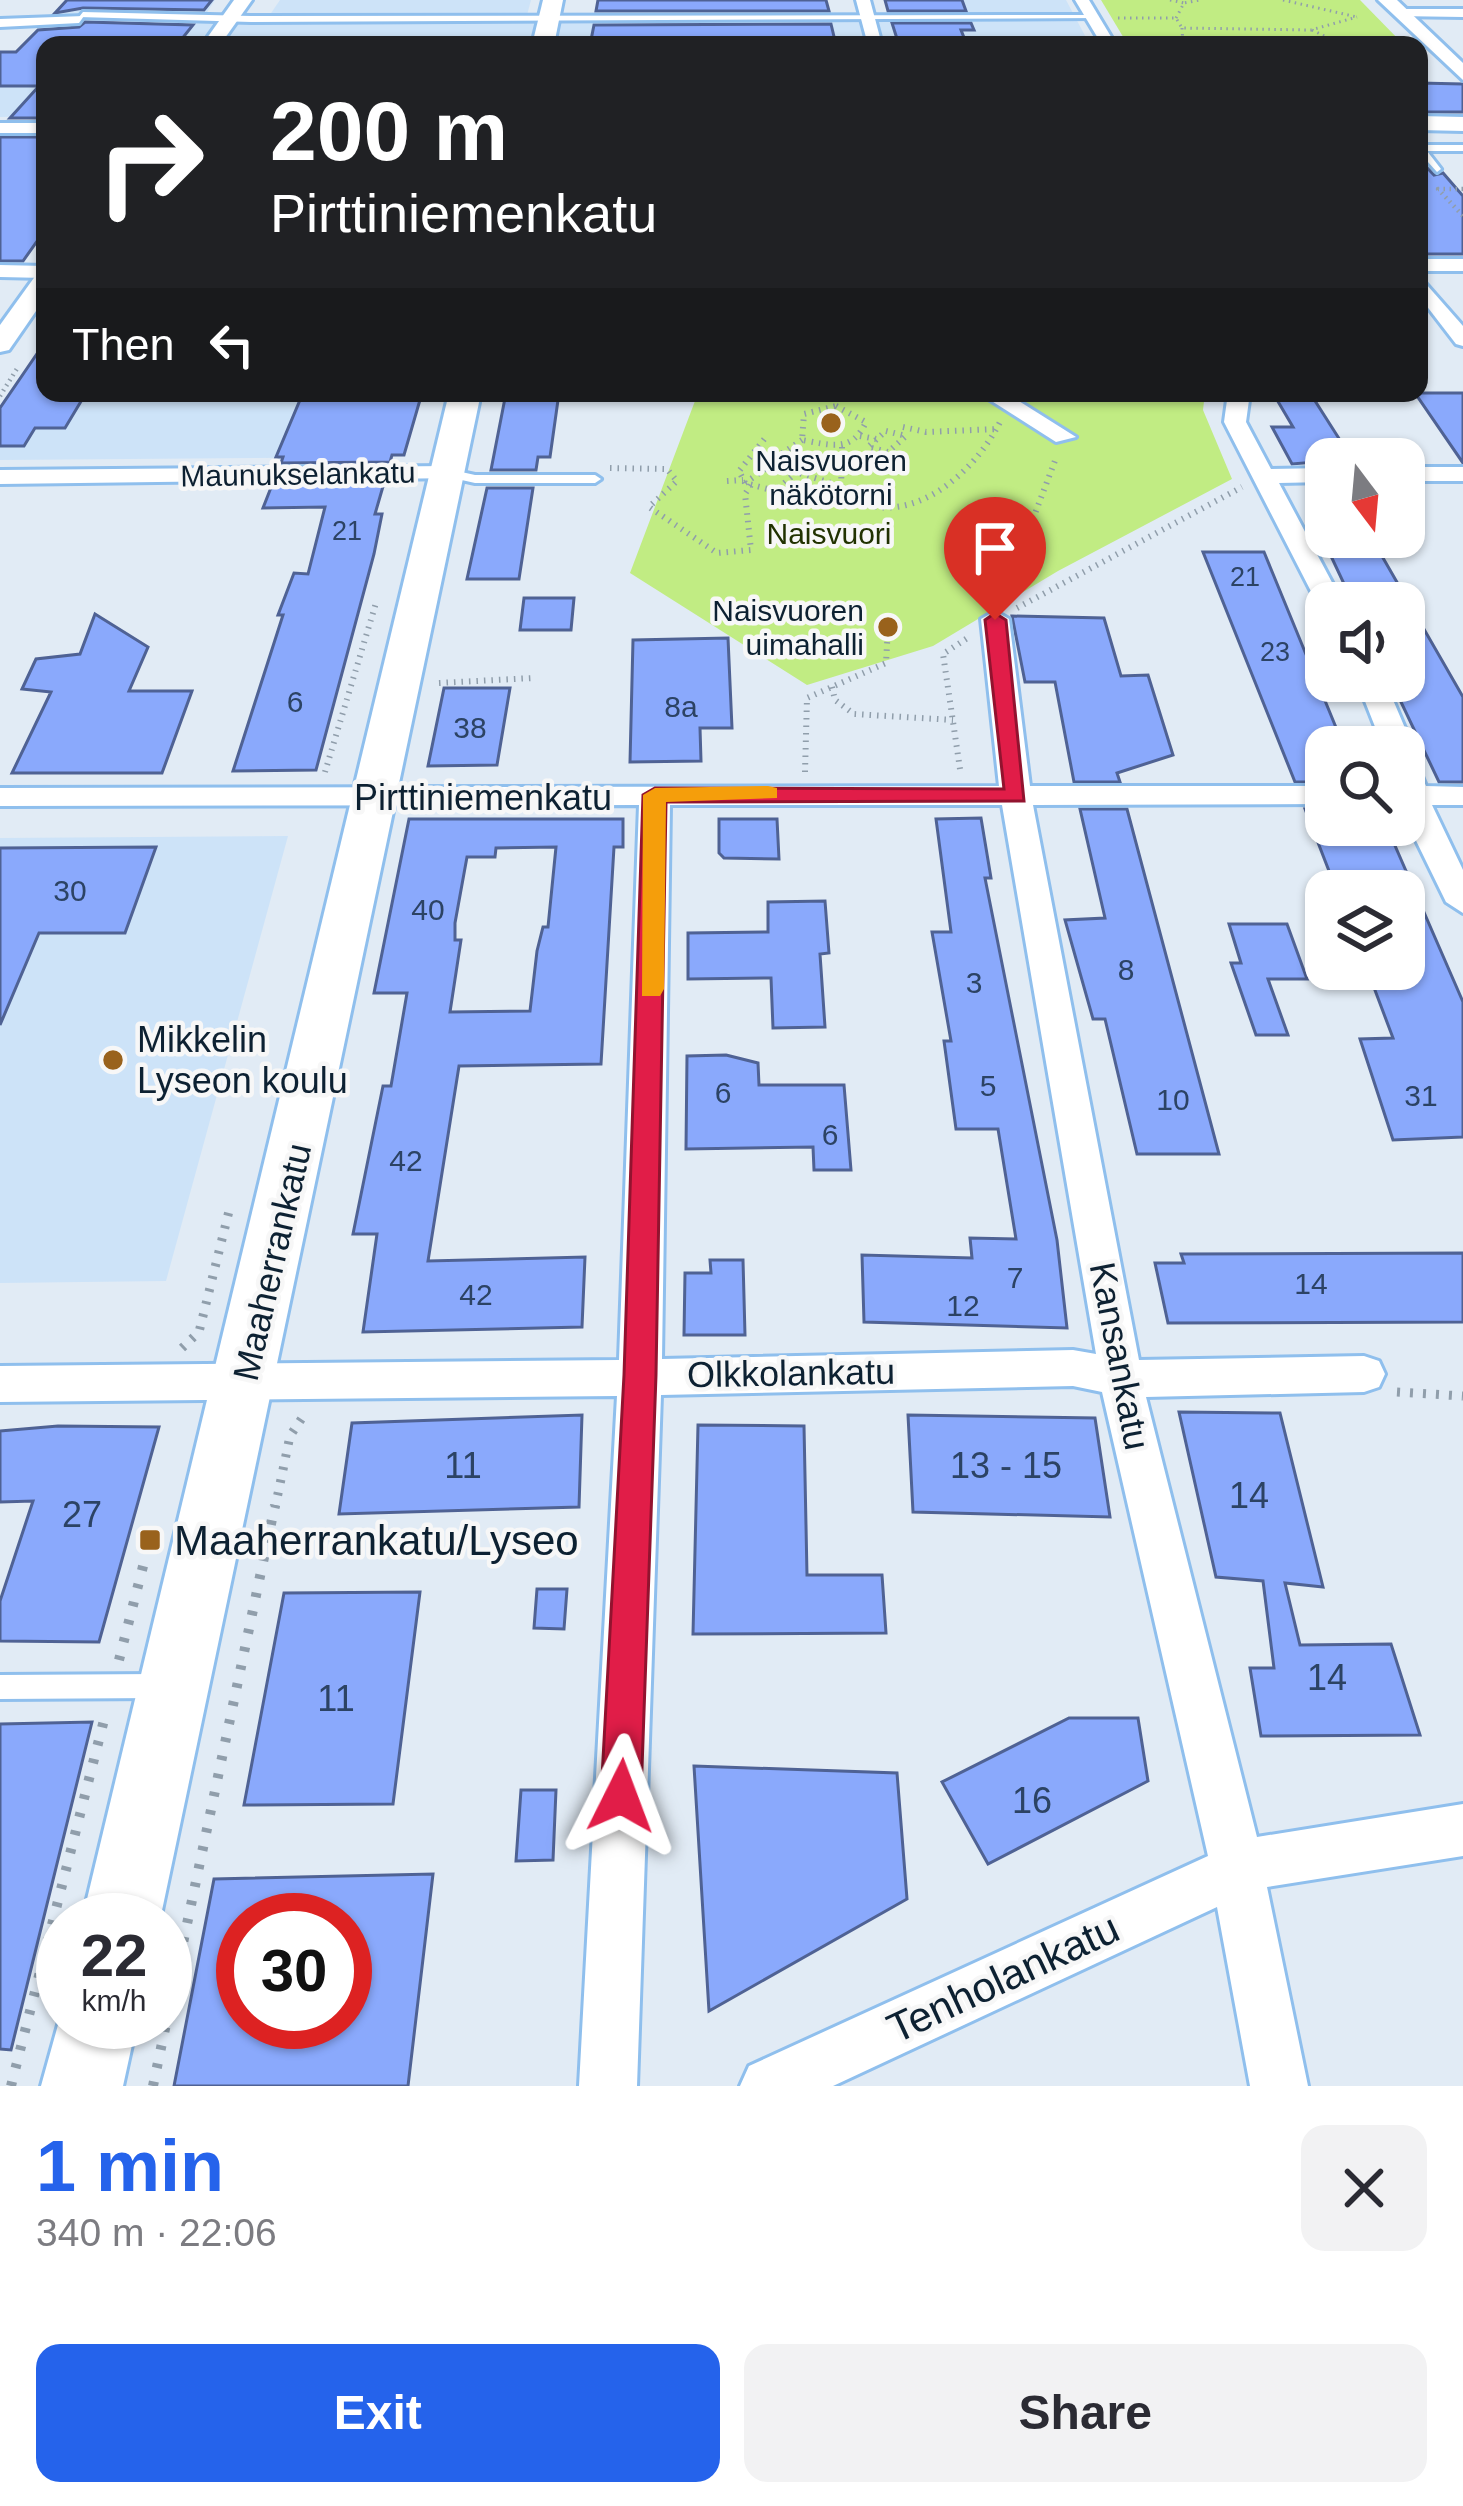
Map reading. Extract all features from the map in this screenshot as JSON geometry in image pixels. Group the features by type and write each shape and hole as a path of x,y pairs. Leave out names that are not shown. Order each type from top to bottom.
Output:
{"main road":[{"path":"1428,124 1463,124"},
{"name":"Maaherrankatu","path":"124,1893 143,1687 245,1384 463,402"},
{"path":"82,2086 91,2049"}],"street":[{"path":"218,36 243,0"},
{"path":"863,0 872,36"},
{"path":"1082,0 1103,36"},
{"path":"1394,7 1463,14"},
{"path":"1394,7 1424,36"},
{"path":"0,23 81,17 230,20 551,10 868,19 1093,18"},
{"path":"1428,40 1463,74"},
{"path":"0,128 36,128"},
{"path":"1428,266 1463,265"},
{"path":"0,271 36,275"},
{"path":"0,344 36,290"},
{"path":"1428,294 1463,340"},
{"path":"1003,402 1064,437"},
{"path":"1238,402 1235,422 1319,582"},
{"name":"Maunukselankatu","path":"0,478 448,473"},
{"path":"1425,474 1463,474"},
{"path":"1263,476 1305,475"},
{"name":"Kansankatu","path":"995,620 1016,796 1122,1379 1218,1771 1279,2086"},
{"path":"1425,789 1463,796"},
{"path":"608,2086 640,1375 655,795"},
{"name":"Pirttiniemenkatu","path":"0,797 1305,795"},
{"path":"1425,823 1463,902"},
{"name":"Olkkolankatu","path":"0,1384 313,1384 1073,1368 1122,1379 1364,1374"},
{"name":"Tenholankatu","path":"769,2086 1237,1870 1276,1858 1463,1830"}],"lane":[{"path":"1428,148 1463,148"},
{"path":"1428,158 1437,169"},
{"name":"Maunukselankatu","path":"448,473 476,479 596,473"},
{"path":"0,1688 143,1687"}],"path":[{"path":"1171,0 1200,0"},
{"path":"1182,28 1311,30 1357,17 1283,0"},
{"path":"1176,18 1184,3"},
{"path":"1152,18 1176,18"},
{"path":"1176,18 1182,36"},
{"path":"1311,30 1324,36"},
{"path":"1463,189 1438,189 1463,216"},
{"path":"842,447 840,486 846,498 865,506 894,508 916,502 971,464 998,429 998,402"},
{"path":"802,440 804,414 827,406 851,409 862,417 860,436"},
{"path":"896,433 904,427 926,432 998,429"},
{"path":"886,430 906,436 888,452 868,447 876,439 886,430"},
{"path":"746,483 802,440 842,447 860,436 876,439"},
{"path":"995,620 1064,437"},
{"path":"740,469 764,440 787,450"},
{"path":"752,454 840,486"},
{"path":"729,468 740,469"},
{"path":"596,473 667,470 676,481 650,507 717,554 751,550 746,483 740,469"},
{"path":"727,481 776,491 796,472"},
{"path":"962,793 943,654 995,620 1263,476"},
{"path":"805,777 807,698 886,663 888,627"},
{"path":"437,683 533,678"},
{"path":"832,687 835,700 854,714 953,720"},
{"path":"173,1384 183,1344 199,1332 233,1194"},
{"path":"1364,1374 1394,1392 1463,1396"},
{"path":"154,2086 290,1436 313,1384"},
{"path":"11,2086 143,1687 155,1519"}],"shaded area":[{"path":"65,0 215,0 200,23 889,20 884,0 1066,0 1085,36 36,36 36,116 0,117 0,52 15,52"},
{"path":"280,0 531,0 526,19 267,19"},
{"path":"36,400 402,402 387,457 0,460 0,427"},
{"name":"Mikkelin Lyseon koulu","path":"288,836 166,1281 0,1283 0,838"}],"green space":[{"path":"1101,0 1360,0 1395,36 1123,36"},
{"name":"Naisvuori","path":"695,402 1204,402 1203,410 1232,479 1058,571 933,646 807,685 630,573"}],"building":[{"path":"67,0 212,0 204,10 83,8 55,13"},
{"path":"598,0 826,0 829,11 596,11"},
{"path":"885,0 962,0 966,11 888,11"},
{"path":"85,22 193,25 184,36 36,36 36,86 0,86 0,52 16,52 38,30 79,27"},
{"path":"892,23 971,23 974,30 961,30 963,36 896,36"},
{"path":"831,24 834,36 592,36 594,25"},
{"path":"1428,83 1463,84 1463,112 1428,112"},
{"path":"36,89 36,118 10,118"},
{"path":"0,137 36,137 36,243 23,261 0,261"},
{"path":"1428,169 1434,175 1443,173 1463,196 1463,254 1428,254"},
{"path":"36,355 36,402 81,402 65,428 35,428 24,446 0,446 0,408"},
{"path":"1428,393 1463,393 1463,463 1421,402 1428,402"},
{"path":"299,402 419,402 404,455 392,455 390,462 281,463 283,457 276,457"},
{"path":"504,402 558,402 550,457 538,457 536,470 491,470"},
{"path":"1278,402 1316,402 1339,438 1305,438 1305,463 1292,464 1272,427 1293,427"},
{"path":"384,483 375,514 382,514 374,554 316,770 233,771 283,615 278,615 294,573 308,574 325,507 263,508 272,485"},
{"path":"487,488 533,488 519,579 467,579"},
{"path":"1203,552 1264,552 1305,652 1305,702 1326,702 1335,726 1305,726 1305,782 1295,782"},
{"path":"1332,558 1383,558 1397,582 1343,582"},
{"path":"524,598 574,598 571,630 520,630"},
{"path":"95,614 148,647 129,691 192,691 162,773 12,773 51,692 22,689 36,659 80,654"},
{"path":"1012,616 1104,618 1121,676 1148,675 1173,755 1117,773 1120,782 1074,782 1055,682 1025,682"},
{"path":"1425,631 1463,697 1463,782 1439,782 1425,753 1425,726 1412,726 1401,702 1425,702"},
{"path":"728,638 732,728 700,728 701,761 630,762 633,640"},
{"path":"444,688 510,688 497,765 428,766"},
{"path":"1080,809 1127,809 1219,1154 1137,1154 1105,1019 1093,1019 1065,920 1105,918"},
{"path":"981,818 991,878 985,878 1057,1240 1067,1328 864,1322 862,1255 972,1258 970,1238 1016,1239 998,1129 956,1129 944,1041 951,1041 932,932 951,932 936,819"},
{"path":"409,819 623,819 623,847 614,847 601,1064 459,1066 428,1261 585,1257 582,1327 363,1332 377,1234 353,1234 383,1086 391,1086 407,993 374,993","holes":["556,847 548,927 543,927 537,951 530,1011 450,1012 461,940 455,940 455,923 467,857 495,857 496,848"]},
{"path":"719,819 777,819 779,859 724,858 719,853"},
{"path":"1319,846 1395,846 1406,870 1329,870"},
{"path":"156,847 125,933 39,933 0,1025 0,848"},
{"path":"825,901 829,953 820,954 825,1027 773,1028 771,978 688,979 688,933 768,932 768,902"},
{"path":"1425,915 1463,1002 1463,1137 1393,1140 1360,1039 1393,1038 1375,990 1425,990"},
{"path":"1229,924 1287,924 1305,979 1268,979 1288,1035 1256,1035 1231,963 1241,963"},
{"path":"726,1055 758,1063 759,1085 844,1085 851,1170 814,1170 813,1147 686,1149 687,1056"},
{"path":"1463,1253 1463,1322 1168,1323 1155,1263 1184,1263 1181,1254"},
{"path":"710,1260 743,1260 745,1335 684,1335 685,1273 711,1273"},
{"path":"1179,1412 1280,1413 1323,1587 1285,1583 1300,1645 1391,1644 1420,1735 1261,1736 1250,1668 1274,1668 1263,1581 1216,1577"},
{"path":"582,1415 579,1507 339,1514 352,1423"},
{"path":"908,1415 1095,1418 1110,1517 913,1512"},
{"path":"698,1425 804,1426 807,1575 882,1575 886,1633 693,1634"},
{"path":"159,1427 99,1642 0,1641 0,1601 33,1501 0,1502 0,1431"},
{"path":"537,1589 567,1589 564,1629 534,1628"},
{"path":"420,1592 393,1804 244,1805 284,1593"},
{"path":"1069,1718 1138,1718 1148,1781 988,1864 942,1782"},
{"path":"92,1722 50,1893 36,1893 36,1949 11,2050 0,2049 0,1724"},
{"path":"694,1766 897,1773 907,1899 709,2011"},
{"path":"521,1790 556,1790 553,1860 516,1861"},
{"path":"433,1874 408,2086 174,2086 181,2049 192,2049 192,1993 214,1879"}],"slow traffic":[{"path":"651,989 655,795 768,793"}],"place":[{"name":"Naisvuoren näkötorni","path":"831,423"},
{"name":"Naisvuoren uimahalli","path":"888,627"},
{"name":"Mikkelin Lyseon koulu","path":"113,1060"},
{"name":"Maaherrankatu/Lyseo","path":"150,1540"}],"route":[{"path":"621,1796 640,1375 655,795 1016,796 995,620"}]}
